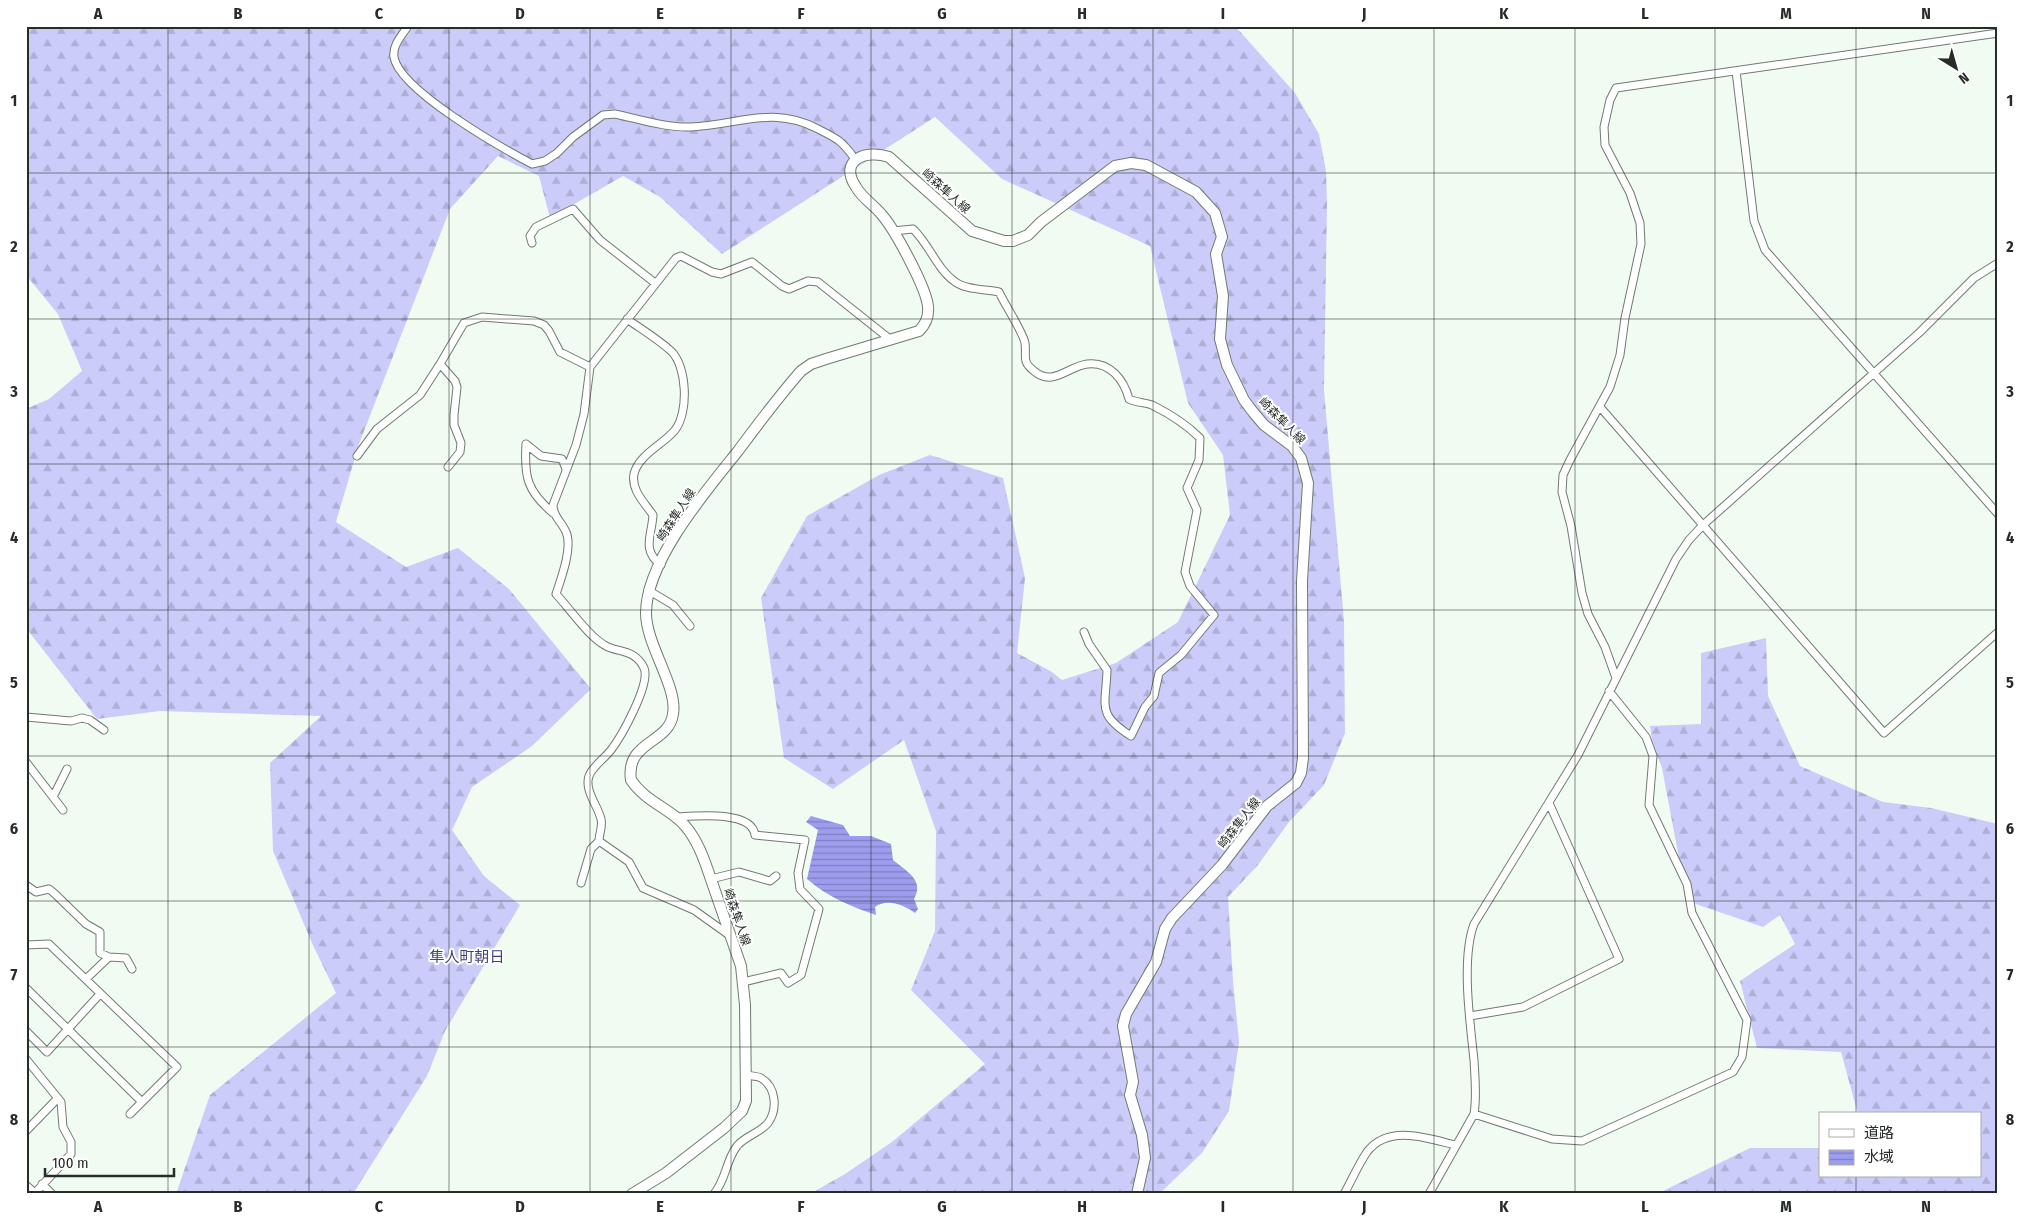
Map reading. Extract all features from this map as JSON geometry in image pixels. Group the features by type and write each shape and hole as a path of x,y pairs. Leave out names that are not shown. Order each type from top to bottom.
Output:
{"main road":[{"name":"崎森隼人線","path":"632,1194 666,1172 742,1111 748,1091 741,966 700,848 683,823 639,791 631,780 632,764 638,752 665,731 673,715 672,697 648,629 646,614 648,590 688,515 801,371 811,364 892,341 918,331 926,321 929,310 920,284 893,231 883,216 856,188 851,169 856,160 866,154 889,157 972,231 1004,241 1013,241 1028,235 1041,222 1115,166 1131,163 1146,165 1196,192 1215,213 1222,237 1216,254 1223,296 1220,338 1227,365 1244,400 1253,412 1264,424 1292,446 1304,469 1308,483 1302,581 1304,758 1301,773 1296,783 1267,806 1222,865 1172,918 1165,929 1156,962 1126,1014 1123,1026 1133,1082 1130,1095 1142,1135 1144,1158 1137,1194"}],"street":[{"path":"408,26 395,46 393,56 403,75 425,95 481,135 532,164 545,161 557,153 603,115 615,114 688,127 714,125 764,116 792,118 842,141 856,160"},
{"path":"1616,678 1588,614 1582,593 1571,526 1562,492 1563,475 1610,386 1620,355 1625,318 1642,244 1640,223 1630,193 1605,145 1604,127 1610,100 1616,88 1998,33"},
{"path":"1736,71 1754,221 1765,250 1998,514"},
{"path":"532,243 530,236 536,227 573,209 600,240 655,284"},
{"path":"893,231 913,229 925,240 939,264 954,282 971,288 999,292 1025,343 1024,358 1032,370 1042,376 1058,377 1087,364 1112,370 1125,384 1129,399 1136,403 1150,404 1192,430 1200,438 1200,460 1187,488 1197,510 1185,572 1190,586 1214,615 1181,655 1159,673 1154,696 1144,707 1131,736 1108,719 1104,703 1107,670 1089,644 1084,632"},
{"path":"553,513 555,496 566,470 584,414 590,367 676,258 681,256 712,272 721,274 752,262 782,286 789,288 808,281 818,282 892,341"},
{"path":"1428,1194 1474,1114 1477,1099 1470,1016 1468,940 1474,924 1578,755 1676,558 1703,524 1875,373 1974,278 1998,263"},
{"path":"357,456 377,429 420,395 464,324 482,317 534,320 544,325 560,352 590,367"},
{"path":"627,319 672,352 677,361 685,392 683,416 675,430 643,460 634,475 634,488 652,514 649,549 652,558 660,565"},
{"path":"440,364 455,381 457,387 454,425 461,443 460,452 448,467"},
{"path":"1600,407 1884,733 1998,632"},
{"path":"566,470 562,459 541,456 526,444 528,484 535,497 553,513 567,533 566,557 556,594 595,637 607,646 622,649 632,655 644,668 646,679 625,730 610,751 589,774 588,786 601,820 599,842 591,849 582,883"},
{"path":"648,590 672,605 690,626"},
{"path":"1474,1114 1552,1139 1582,1141 1733,1072 1742,1057 1746,1020 1692,913 1687,884 1649,805 1653,756 1646,737 1610,691"},
{"path":"26,717 72,721 82,718 90,720 104,730"},
{"path":"26,762 63,810"},
{"path":"53,797 67,769"},
{"path":"1470,1016 1523,1007 1619,958 1549,803"},
{"path":"676,817 727,816 749,822 753,826 755,835 805,840 799,867 800,889 819,909 801,975 788,983 781,973 743,982"},
{"path":"599,842 629,862 643,888 694,910 729,935"},
{"path":"710,879 734,872 746,873 770,881 776,876"},
{"path":"26,885 36,892 49,889 86,924 100,932 100,953 109,957 126,958 132,969"},
{"path":"26,945 49,944 177,1067 130,1114"},
{"path":"86,979 109,957"},
{"path":"26,988 142,1102"},
{"path":"26,1031 47,1052 100,994"},
{"path":"26,1184 35,1193 72,1154 71,1142 62,1127 63,1112 58,1098 27,1062"},
{"path":"714,1194 726,1177 728,1164 739,1144 768,1123 773,1112 774,1097 771,1088 761,1078 746,1075"},
{"path":"26,1131 58,1098"},
{"path":"1344,1194 1367,1152 1384,1138 1413,1134 1455,1145"},
{"path":"42,1184 52,1194"}],"green space":[{"path":"26,26 1235,26 1295,93 1319,134 1326,171 1324,390 1344,621 1345,733 1324,785 1289,822 1258,865 1228,897 1239,1042 1229,1111 1202,1153 1159,1194 810,1194 845,1174 892,1142 985,1064 911,990 935,931 936,831 904,740 833,789 784,758 761,598 807,516 879,475 930,455 1003,478 1025,578 1017,653 1052,672 1062,680 1116,663 1178,622 1230,515 1223,455 1188,403 1150,246 1002,179 935,117 722,254 660,197 623,176 550,218 539,176 498,156 450,209 359,444 336,522 406,567 458,548 509,589 591,689 532,746 472,787 452,830 484,876 520,905 445,1031 427,1076 353,1194 176,1194 210,1095 336,993 312,943 273,851 270,763 321,716 160,711 97,719 26,628 26,409 49,399 82,371 58,314 26,275"},
{"path":"1766,638 1768,696 1800,766 1883,802 1931,808 1998,824 1998,1194 1657,1194 1750,1148 1819,1148 1819,1178 1982,1178 1982,1112 1857,1112 1841,1052 1757,1048 1740,981 1795,944 1780,915 1763,927 1687,901 1662,768 1652,740 1650,726 1701,724 1701,653"}],"water":[{"path":"811,816 843,825 850,836 871,836 891,844 893,860 916,881 917,892 914,899 918,909 915,913 901,905 885,903 875,907 876,915 822,891 807,879 818,830 806,822"}],"district":[{"name":"隼人町朝日","path":"467,957"}]}
